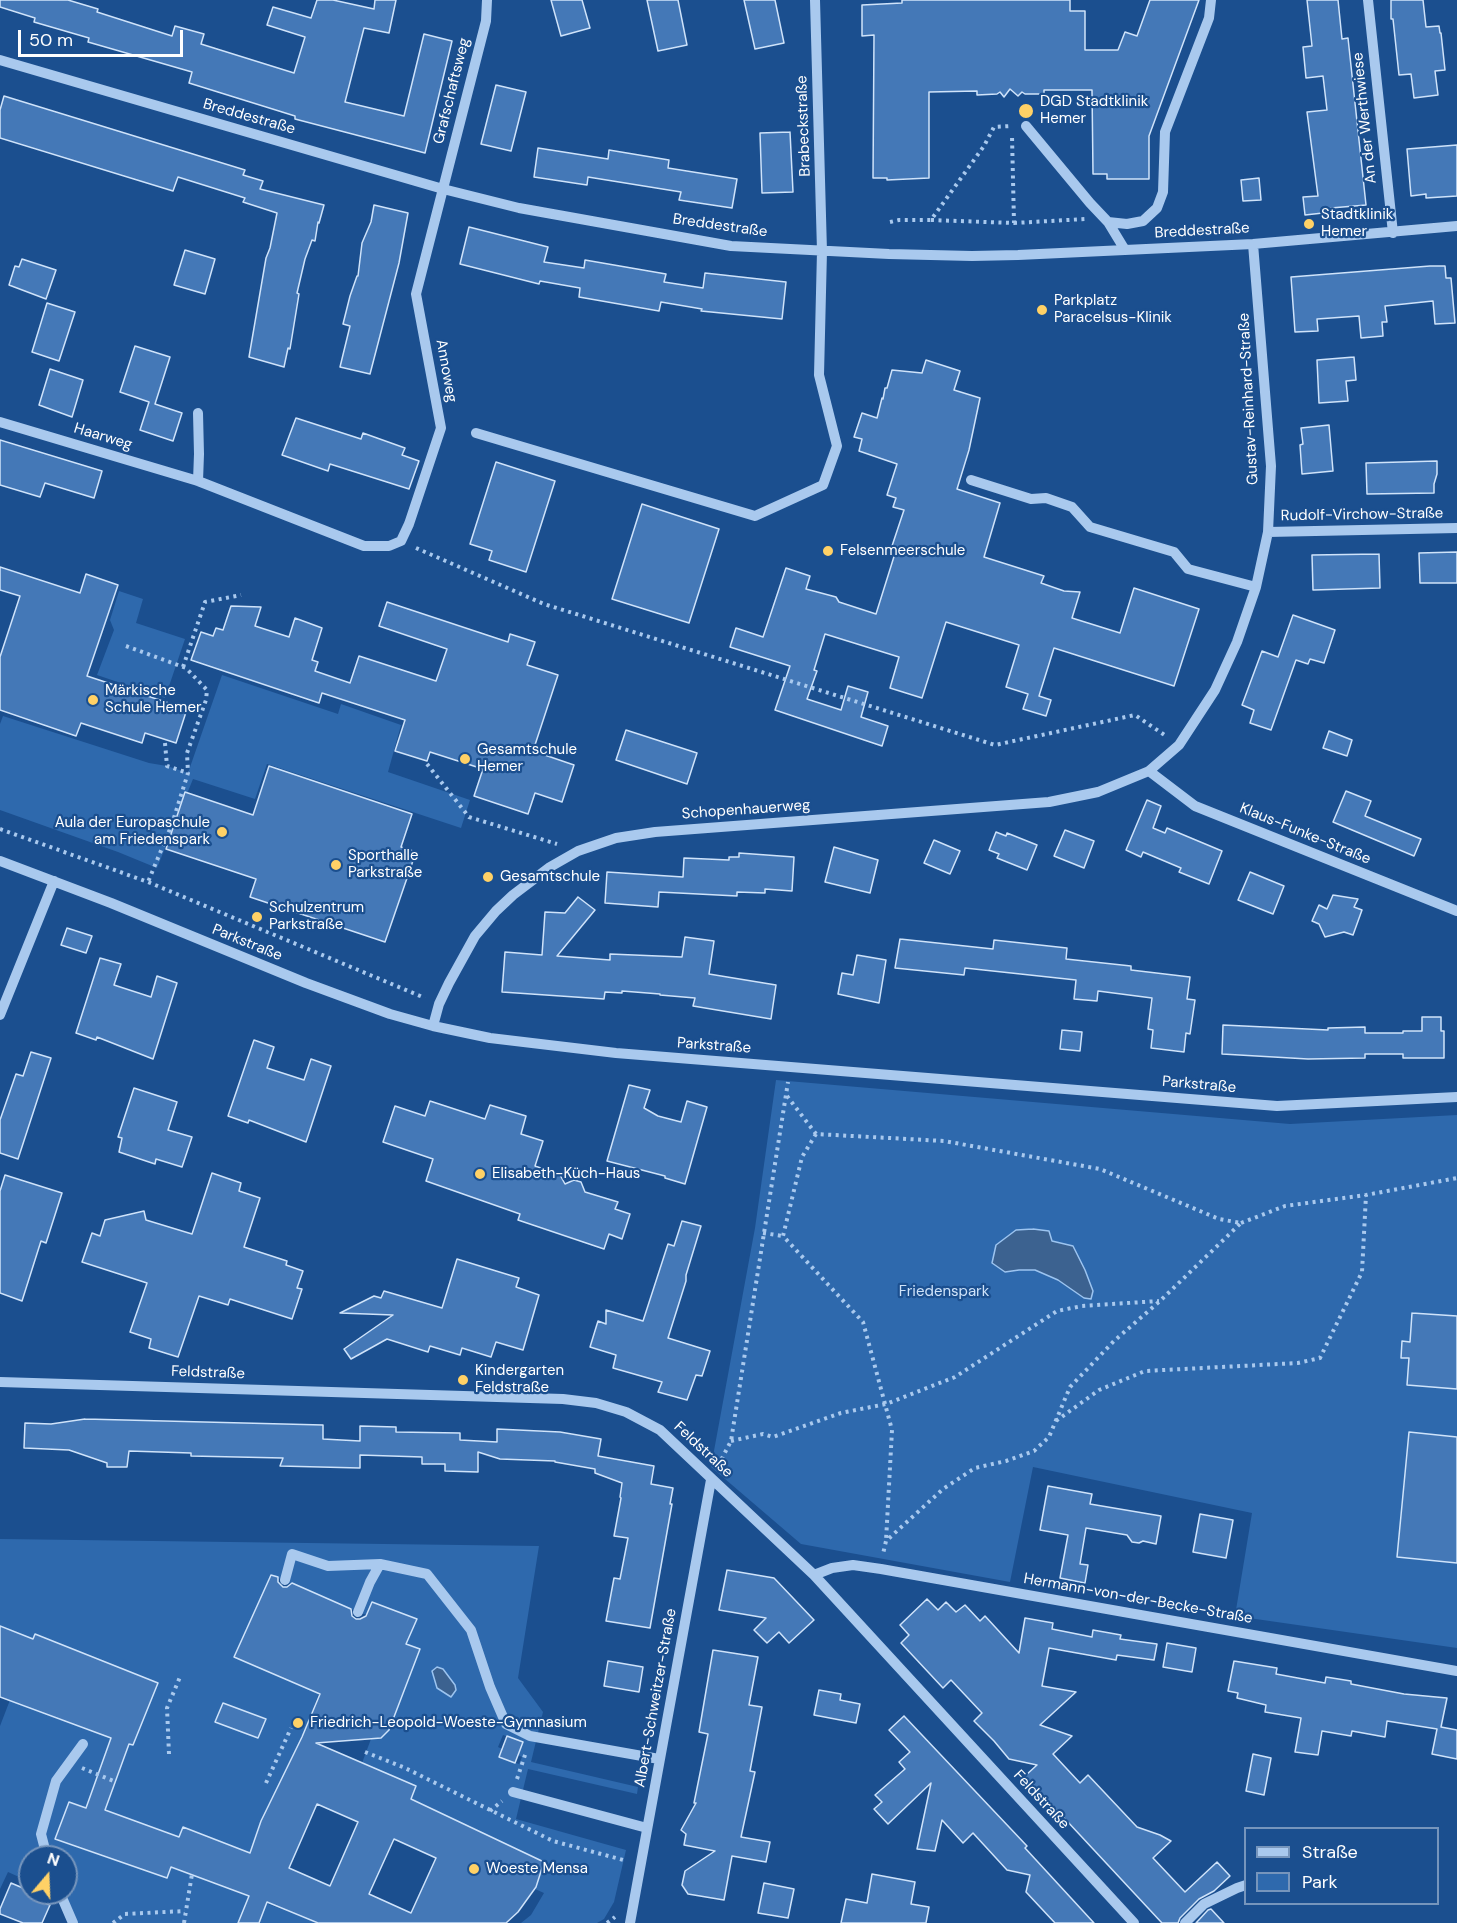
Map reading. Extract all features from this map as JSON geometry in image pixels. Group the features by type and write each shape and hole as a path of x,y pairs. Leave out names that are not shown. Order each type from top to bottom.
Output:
{"street":[{"name":"Grafschaftsweg","path":"442,189 486,21 487,0"},
{"name":"Brabeckstraße","path":"477,433 755,516 823,485 837,446 819,375 822,251 815,0"},
{"path":"1108,222 1127,224 1143,221 1157,208 1163,192 1166,132 1209,18 1211,0"},
{"name":"An der Werthwiese","path":"1368,0 1393,232"},
{"name":"Breddestraße","path":"0,60 442,189 519,208 731,246 972,256 1253,244 1457,226"},
{"path":"1026,126 1108,222 1125,250"},
{"name":"Annoweg","path":"401,541 409,524 441,428 416,294 442,189"},
{"name":"Gustav-Reinhard-Straße","path":"1149,771 1179,745 1203,710 1226,667 1256,587 1268,532 1271,466 1253,244"},
{"path":"198,413 198,481"},
{"name":"Haarweg","path":"0,422 198,481 364,546 389,546 401,541"},
{"path":"971,480 1031,499 1046,498 1072,507 1090,527 1174,552 1188,568 1256,587"},
{"name":"Rudolf-Virchow-Straße","path":"1268,532 1457,528"},
{"name":"Schopenhauerweg","path":"433,1026 439,1004 475,936 513,895 550,867 578,851 616,838 655,832 1049,802 1098,792 1149,771"},
{"name":"Klaus-Funke-Straße","path":"1149,771 1195,806 1457,911"},
{"name":"Parkstraße","path":"0,861 306,983 390,1014 490,1038 557,1047 1277,1106 1457,1097"},
{"path":"0,1015 54,881"},
{"name":"Feldstraße","path":"0,1382 552,1398 596,1403 626,1412 660,1430 814,1575 1134,1923"},
{"name":"Albert-Schweitzer-Straße","path":"630,1923 711,1480"},
{"path":"285,1580 292,1554 328,1566 380,1564 427,1574 471,1630 490,1687 506,1724 530,1736 660,1759"},
{"path":"358,1612 380,1564"},
{"name":"Hermann-von-der-Becke-Straße","path":"814,1575 832,1568 853,1565 881,1569 1457,1671"},
{"path":"43,1845 41,1834 57,1781 83,1743"},
{"path":"513,1792 647,1828"},
{"path":"1185,1923 1204,1904 1244,1886"},
{"path":"65,1905 73,1923"}],"path":[{"path":"931,220 984,146 993,128 1012,126"},
{"path":"1013,143 1014,223"},
{"path":"890,222 931,220 1014,223 1088,219 1108,222"},
{"path":"401,541 543,604 995,745 1135,715 1179,745"},
{"path":"183,667 205,602 242,595"},
{"path":"126,646 186,668 207,690 206,700 187,753 188,773 170,830 148,882"},
{"path":"165,743 167,765 188,773"},
{"path":"427,764 469,817 578,851"},
{"path":"0,829 148,882 439,1004"},
{"path":"711,1480 731,1441 790,1067"},
{"path":"787,1096 816,1134 944,1141 1100,1168 1219,1219 1241,1223"},
{"path":"783,1236 802,1157 816,1134"},
{"path":"885,1541 943,1489 975,1468 1006,1461 1034,1451 1049,1437 1070,1387 1114,1341 1160,1301 1241,1223 1285,1206 1366,1195 1457,1178"},
{"path":"1056,1422 1099,1390 1145,1371 1298,1363 1320,1358 1362,1272 1366,1195"},
{"path":"763,1233 783,1236 863,1322 892,1430 881,1569"},
{"path":"731,1441 762,1434 773,1437 841,1413 886,1404 955,1377 1057,1311 1082,1306 1160,1301"},
{"path":"169,1754 167,1708 180,1677"},
{"path":"266,1783 291,1728"},
{"path":"365,1752 403,1767 553,1841 640,1865"},
{"path":"71,1762 116,1782"},
{"path":"183,1923 192,1874"},
{"path":"113,1923 125,1914 185,1911"}],"green space":[{"path":"119,591 143,599 136,623 185,639 165,698 97,675 114,630 110,620"},
{"path":"222,675 338,714 341,704 401,725 388,772 470,800 461,828 267,764 255,799 193,779 157,868 0,810 0,724 3,716 149,763 188,773"},
{"name":"Friedenspark","path":"776,1080 1290,1124 1457,1115 1457,1648 1235,1616 1252,1513 1033,1467 1010,1582 801,1544 711,1467 755,1228"},
{"path":"0,1539 539,1546 518,1678 543,1712 531,1762 638,1787 637,1794 528,1769 516,1819 626,1850 614,1902 604,1919 597,1923 521,1923 531,1915 544,1893 535,1889 544,1862 411,1799 416,1786 362,1763 371,1739 381,1738 389,1730 419,1649 406,1644 416,1619 373,1602 367,1615 271,1575 234,1657 319,1693 303,1735 261,1821 250,1853 184,1827 179,1837 105,1810 129,1743 158,1683 35,1634 33,1639 0,1626","holes":["223,1703 265,1718 258,1738 215,1722","503,1735 523,1742 518,1755 522,1757 519,1764 499,1757 502,1749 498,1747"]},
{"path":"10,1700 111,1738 86,1808 68,1803 56,1840 71,1845 18,1845 18,1877 8,1872 0,1889 0,1726"},
{"path":"78,1848 167,1878 171,1867 318,1923 73,1923 65,1905 78,1905"}],"shaded area":[{"path":"1016,1230 1049,1231 1052,1241 1073,1246 1093,1291 1091,1299 1084,1298 1058,1280 1035,1270 1005,1272 992,1263 996,1245"},
{"path":"437,1667 443,1669 455,1685 456,1690 451,1697 437,1688 432,1671"}],"building":[{"path":"0,0 68,0 98,9 97,12 172,36 175,26 204,34 201,44 294,73 305,37 267,25 273,7 311,18 317,0 333,0 374,9 375,0 396,0 389,33 364,28 345,102 404,116 424,34 452,41 425,153 295,119 295,116 189,83 192,72 88,42 89,38 34,22 35,18 0,7"},
{"path":"551,0 582,0 590,28 561,36"},
{"path":"647,0 678,0 687,45 658,51"},
{"path":"744,0 775,0 784,43 755,49"},
{"path":"902,0 1070,0 1070,11 1085,11 1085,50 1118,50 1125,32 1137,36 1150,0 1199,0 1149,136 1149,179 1107,179 1107,174 1093,174 1092,90 1044,90 1044,94 1022,92 1018,96 1010,89 1004,97 1000,92 977,95 977,91 929,92 929,178 887,180 887,178 873,178 874,35 862,36 862,5 902,3"},
{"path":"1307,0 1338,0 1342,39 1348,38 1366,205 1331,208 1332,212 1305,215 1303,197 1318,196 1307,112 1327,110 1323,76 1306,78 1303,47 1312,46"},
{"path":"1391,0 1423,0 1426,27 1439,26 1445,70 1435,71 1438,95 1414,98 1411,74 1399,75 1393,19 1391,19"},
{"path":"496,85 526,92 511,151 481,144"},
{"path":"4,96 245,170 243,175 263,181 260,189 324,205 315,241 312,240 305,259 297,293 299,294 290,349 288,348 284,367 249,357 266,258 277,213 243,202 245,198 178,177 173,191 0,138 0,110"},
{"path":"790,132 793,192 762,193 760,133"},
{"path":"1457,145 1457,196 1426,198 1426,194 1411,196 1407,149"},
{"path":"538,148 608,159 609,150 669,160 668,168 737,179 732,208 679,200 681,192 588,177 587,185 534,177"},
{"path":"1259,178 1261,200 1243,201 1241,180"},
{"path":"374,205 408,213 399,263 370,374 340,367 350,326 343,324 358,276 362,243 371,222"},
{"path":"469,227 548,247 544,262 584,268 585,260 666,274 664,282 703,288 705,273 786,282 782,319 701,311 702,309 661,302 659,311 579,297 580,288 540,281 539,284 460,264"},
{"path":"185,250 215,259 205,294 174,285"},
{"path":"22,259 56,270 46,299 9,285 15,266 19,267"},
{"path":"1445,266 1446,278 1451,278 1455,323 1435,324 1433,301 1385,306 1387,322 1382,322 1383,336 1361,338 1359,316 1317,319 1318,331 1295,332 1291,277"},
{"path":"47,303 75,312 59,361 32,352"},
{"path":"135,346 170,357 155,404 182,413 173,441 140,430 149,402 120,392"},
{"path":"1354,357 1356,380 1346,381 1348,401 1319,403 1317,360"},
{"path":"926,360 960,371 954,390 980,398 969,450 957,489 1000,503 984,557 1044,576 1041,583 1064,591 1080,592 1072,618 1120,633 1134,588 1199,609 1174,686 1054,648 1039,696 1051,700 1046,716 1023,709 1028,694 1006,687 1019,645 946,622 922,698 890,688 899,657 825,634 814,670 817,671 807,699 841,710 848,686 868,692 861,717 888,726 882,746 775,710 790,666 730,647 736,628 763,637 786,568 810,576 806,589 836,597 839,602 876,614 897,547 892,546 904,510 893,507 896,498 887,495 897,464 859,451 862,439 854,437 862,413 877,418 892,370 922,373"},
{"path":"50,369 83,380 72,417 39,405"},
{"path":"296,418 361,439 363,433 405,448 402,455 419,461 409,489 330,464 328,471 282,455"},
{"path":"1329,425 1333,471 1302,474 1301,428"},
{"path":"0,440 102,471 94,498 45,483 40,497 0,485"},
{"path":"1437,461 1434,493 1367,494 1366,463"},
{"path":"496,462 555,481 526,572 489,560 492,551 470,544"},
{"path":"642,504 719,529 689,623 612,599"},
{"path":"1457,552 1457,583 1420,583 1419,553"},
{"path":"1379,554 1380,588 1313,590 1312,555"},
{"path":"0,567 80,593 86,574 118,585 87,676 187,709 176,743 145,733 142,743 81,723 76,736 0,710 0,657 20,596 0,590"},
{"path":"387,602 508,642 510,634 535,642 527,665 558,675 533,751 574,765 562,802 535,793 528,814 474,796 483,769 430,752 427,761 395,751 405,720 322,693 319,703 191,660 201,632 213,636 216,628 223,630 231,606 261,607 255,626 289,637 295,618 322,628 312,660 318,662 315,671 350,683 359,656 436,681 447,649 379,626"},
{"path":"1293,615 1335,630 1324,663 1310,659 1308,664 1296,660 1271,730 1250,723 1254,710 1242,705 1262,651 1278,657"},
{"path":"626,730 697,753 687,784 616,760"},
{"path":"1329,731 1352,740 1347,756 1323,748"},
{"path":"269,766 412,814 401,847 416,852 385,942 250,897 256,879 166,849 185,792 253,815"},
{"path":"1346,791 1371,801 1365,816 1421,839 1414,856 1333,822"},
{"path":"1147,800 1161,806 1153,828 1165,833 1167,828 1222,851 1209,884 1179,872 1181,868 1143,852 1141,857 1126,850"},
{"path":"1065,830 1094,841 1084,868 1054,856"},
{"path":"996,832 1006,836 1007,833 1037,845 1027,870 997,858 999,854 989,850"},
{"path":"934,840 960,851 950,874 924,863"},
{"path":"834,847 878,860 870,893 825,882"},
{"path":"739,853 794,857 792,891 765,889 765,893 737,892 737,896 659,892 658,907 605,903 607,872 683,877 684,858 729,860 729,857 739,857"},
{"path":"1250,872 1284,886 1273,914 1238,900"},
{"path":"1333,895 1358,899 1354,907 1362,910 1353,935 1344,932 1325,937 1319,924 1312,921 1319,905 1327,909"},
{"path":"578,897 595,910 557,956 610,960 610,954 682,957 685,937 714,941 709,974 776,985 771,1019 693,1006 695,998 660,994 605,992 604,999 502,992 505,952 542,955 545,912 565,913"},
{"path":"67,928 92,936 86,953 61,945"},
{"path":"900,939 993,949 994,940 1067,948 1066,959 1131,966 1131,970 1190,977 1187,999 1195,1000 1190,1034 1186,1033 1184,1052 1151,1048 1153,1030 1148,1029 1152,998 1098,991 1097,1001 1074,999 1076,980 965,968 964,975 895,968"},
{"path":"857,955 886,960 879,1003 838,994 842,973 853,975"},
{"path":"100,958 121,964 114,985 151,997 157,976 177,983 153,1059 97,1037 96,1040 76,1033"},
{"path":"1422,1017 1441,1017 1441,1031 1444,1031 1444,1058 1403,1058 1403,1054 1365,1054 1365,1058 1308,1059 1222,1054 1223,1025 1328,1030 1328,1028 1365,1027 1365,1033 1403,1033 1403,1031 1422,1031"},
{"path":"1062,1030 1082,1032 1080,1051 1060,1049"},
{"path":"254,1040 274,1047 267,1068 304,1080 311,1059 331,1066 306,1142 249,1120 248,1123 228,1116"},
{"path":"31,1052 51,1058 18,1159 0,1153 0,1120 16,1074 23,1076"},
{"path":"629,1085 650,1090 644,1108 658,1116 681,1122 687,1101 707,1107 685,1184 665,1178 665,1176 607,1161"},
{"path":"134,1088 177,1102 168,1130 192,1137 182,1167 156,1159 155,1164 119,1152 122,1138 118,1137"},
{"name":"Elisabeth-Küch-Haus","path":"430,1101 485,1119 490,1105 526,1116 521,1134 543,1141 535,1166 560,1175 565,1184 574,1180 581,1182 585,1192 618,1202 615,1209 630,1214 622,1239 609,1234 604,1249 518,1220 520,1214 426,1181 433,1159 383,1142 395,1106 425,1116"},
{"path":"212,1173 241,1183 239,1191 260,1198 244,1247 287,1261 286,1265 303,1271 297,1288 302,1289 292,1319 230,1299 228,1305 199,1296 178,1357 149,1348 151,1339 130,1332 147,1283 82,1262 92,1233 100,1236 105,1220 144,1211 146,1220 192,1234"},
{"path":"5,1175 62,1193 46,1243 41,1241 22,1301 0,1293 0,1191"},
{"path":"682,1221 701,1226 668,1338 710,1351 702,1376 696,1375 687,1400 658,1392 662,1382 613,1368 616,1355 590,1347 598,1321 606,1324 606,1310 643,1321 668,1244 674,1246"},
{"path":"457,1259 519,1278 516,1287 539,1295 523,1350 496,1342 491,1357 462,1348 460,1355 430,1346 428,1352 387,1339 351,1359 344,1349 393,1315 340,1313 374,1296 381,1298 384,1291 442,1308"},
{"path":"1412,1313 1457,1316 1457,1389 1407,1385 1409,1358 1401,1358 1402,1341 1410,1342"},
{"path":"85,1419 323,1425 323,1439 360,1441 360,1426 396,1427 396,1432 460,1433 460,1440 497,1442 497,1429 560,1432 601,1439 598,1456 654,1466 651,1484 673,1488 650,1628 606,1621 614,1578 620,1579 628,1538 614,1536 622,1483 595,1473 595,1469 555,1461 500,1459 478,1452 478,1472 445,1471 445,1464 422,1464 422,1457 360,1455 360,1468 280,1466 283,1458 191,1456 191,1453 129,1451 127,1467 107,1467 107,1463 69,1450 24,1448 25,1423 51,1424"},
{"path":"1409,1432 1457,1437 1457,1563 1397,1557"},
{"path":"1048,1486 1092,1494 1090,1504 1161,1516 1156,1544 1143,1541 1132,1542 1127,1535 1086,1528 1080,1564 1088,1565 1085,1583 1060,1578 1068,1535 1040,1530"},
{"path":"1200,1514 1233,1520 1226,1558 1193,1552"},
{"path":"727,1570 774,1578 814,1620 789,1643 779,1632 767,1643 754,1630 766,1618 719,1610"},
{"path":"271,1575 278,1577 278,1582 283,1587 292,1583 351,1609 352,1616 356,1619 366,1616 372,1602 417,1619 406,1644 420,1649 389,1730 381,1738 316,1743 416,1786 411,1799 544,1862 536,1887 518,1912 506,1923 318,1923 267,1902 259,1923 238,1923 249,1896 171,1867 167,1878 78,1847 78,1845 55,1839 69,1802 86,1808 111,1738 0,1697 0,1626 33,1639 35,1634 158,1683 133,1745 129,1744 105,1810 179,1837 183,1827 250,1853 261,1821 320,1694 234,1657","holes":["317,1804 358,1822 330,1886 289,1868","394,1839 436,1858 411,1913 369,1894"]},
{"path":"927,1599 938,1610 946,1602 956,1612 965,1605 980,1621 985,1616 1019,1653 1025,1618 1053,1623 1052,1629 1092,1637 1093,1630 1121,1635 1120,1639 1157,1644 1154,1660 1117,1655 1116,1660 1049,1648 1042,1686 1076,1692 1040,1725 1072,1736 1053,1754 1080,1783 1088,1775 1137,1827 1171,1841 1153,1858 1185,1892 1217,1862 1230,1876 1214,1891 1199,1899 1178,1923 1162,1923 1025,1776 1037,1765 1009,1759 974,1721 982,1713 951,1680 943,1688 901,1643 909,1635 900,1625"},
{"path":"1167,1643 1196,1648 1192,1672 1163,1667"},
{"path":"713,1650 758,1657 749,1705 762,1707 750,1771 755,1772 741,1837 770,1842 766,1862 732,1856 724,1900 688,1894 682,1885 685,1871 715,1851 684,1845 686,1834 681,1830 696,1803 694,1803 708,1734 699,1732"},
{"path":"608,1661 643,1667 639,1692 604,1686"},
{"path":"1234,1661 1277,1668 1276,1674 1325,1683 1326,1677 1404,1694 1447,1698 1441,1727 1457,1730 1457,1759 1432,1754 1437,1729 1387,1721 1385,1737 1352,1731 1351,1736 1322,1731 1318,1755 1295,1752 1301,1718 1265,1712 1266,1705 1237,1698 1238,1693 1228,1691"},
{"path":"819,1690 841,1694 840,1700 860,1704 856,1723 814,1715"},
{"path":"223,1703 266,1719 258,1738 215,1722"},
{"path":"904,1716 1027,1846 1025,1848 1094,1923 1055,1923 1026,1892 1030,1875 1007,1870 973,1833 963,1843 942,1820 935,1851 917,1849 931,1783 888,1824 874,1809 882,1802 875,1795 905,1769 899,1762 910,1752 889,1730"},
{"path":"507,1736 523,1742 515,1763 499,1757"},
{"path":"1253,1754 1271,1758 1264,1795 1246,1791"},
{"path":"872,1874 915,1882 911,1904 929,1907 926,1923 841,1923 846,1899 867,1903"},
{"path":"11,1883 18,1886 18,1905 50,1905 42,1923 23,1923 0,1914"},
{"path":"764,1883 794,1889 788,1918 758,1913"},
{"path":"1211,1909 1224,1923 1196,1923 1208,1910"}],"place":[{"name":"DGD Stadtklinik Hemer","path":"1026,111"},
{"name":"Stadtklinik Hemer","path":"1309,224"},
{"name":"Parkplatz Paracelsus-Klinik","path":"1042,310"},
{"name":"Felsenmeerschule","path":"828,551"},
{"name":"Märkische Schule Hemer","path":"93,700"},
{"name":"Gesamtschule Hemer","path":"465,759"},
{"name":"Aula der Europaschule am Friedenspark","path":"222,832"},
{"name":"Sporthalle Parkstraße","path":"336,865"},
{"name":"Gesamtschule","path":"488,877"},
{"name":"Schulzentrum Parkstraße","path":"257,917"},
{"name":"Elisabeth-Küch-Haus","path":"480,1174"},
{"name":"Kindergarten Feldstraße","path":"463,1380"},
{"name":"Friedrich-Leopold-Woeste-Gymnasium","path":"298,1723"},
{"name":"Woeste Mensa","path":"474,1869"}]}
